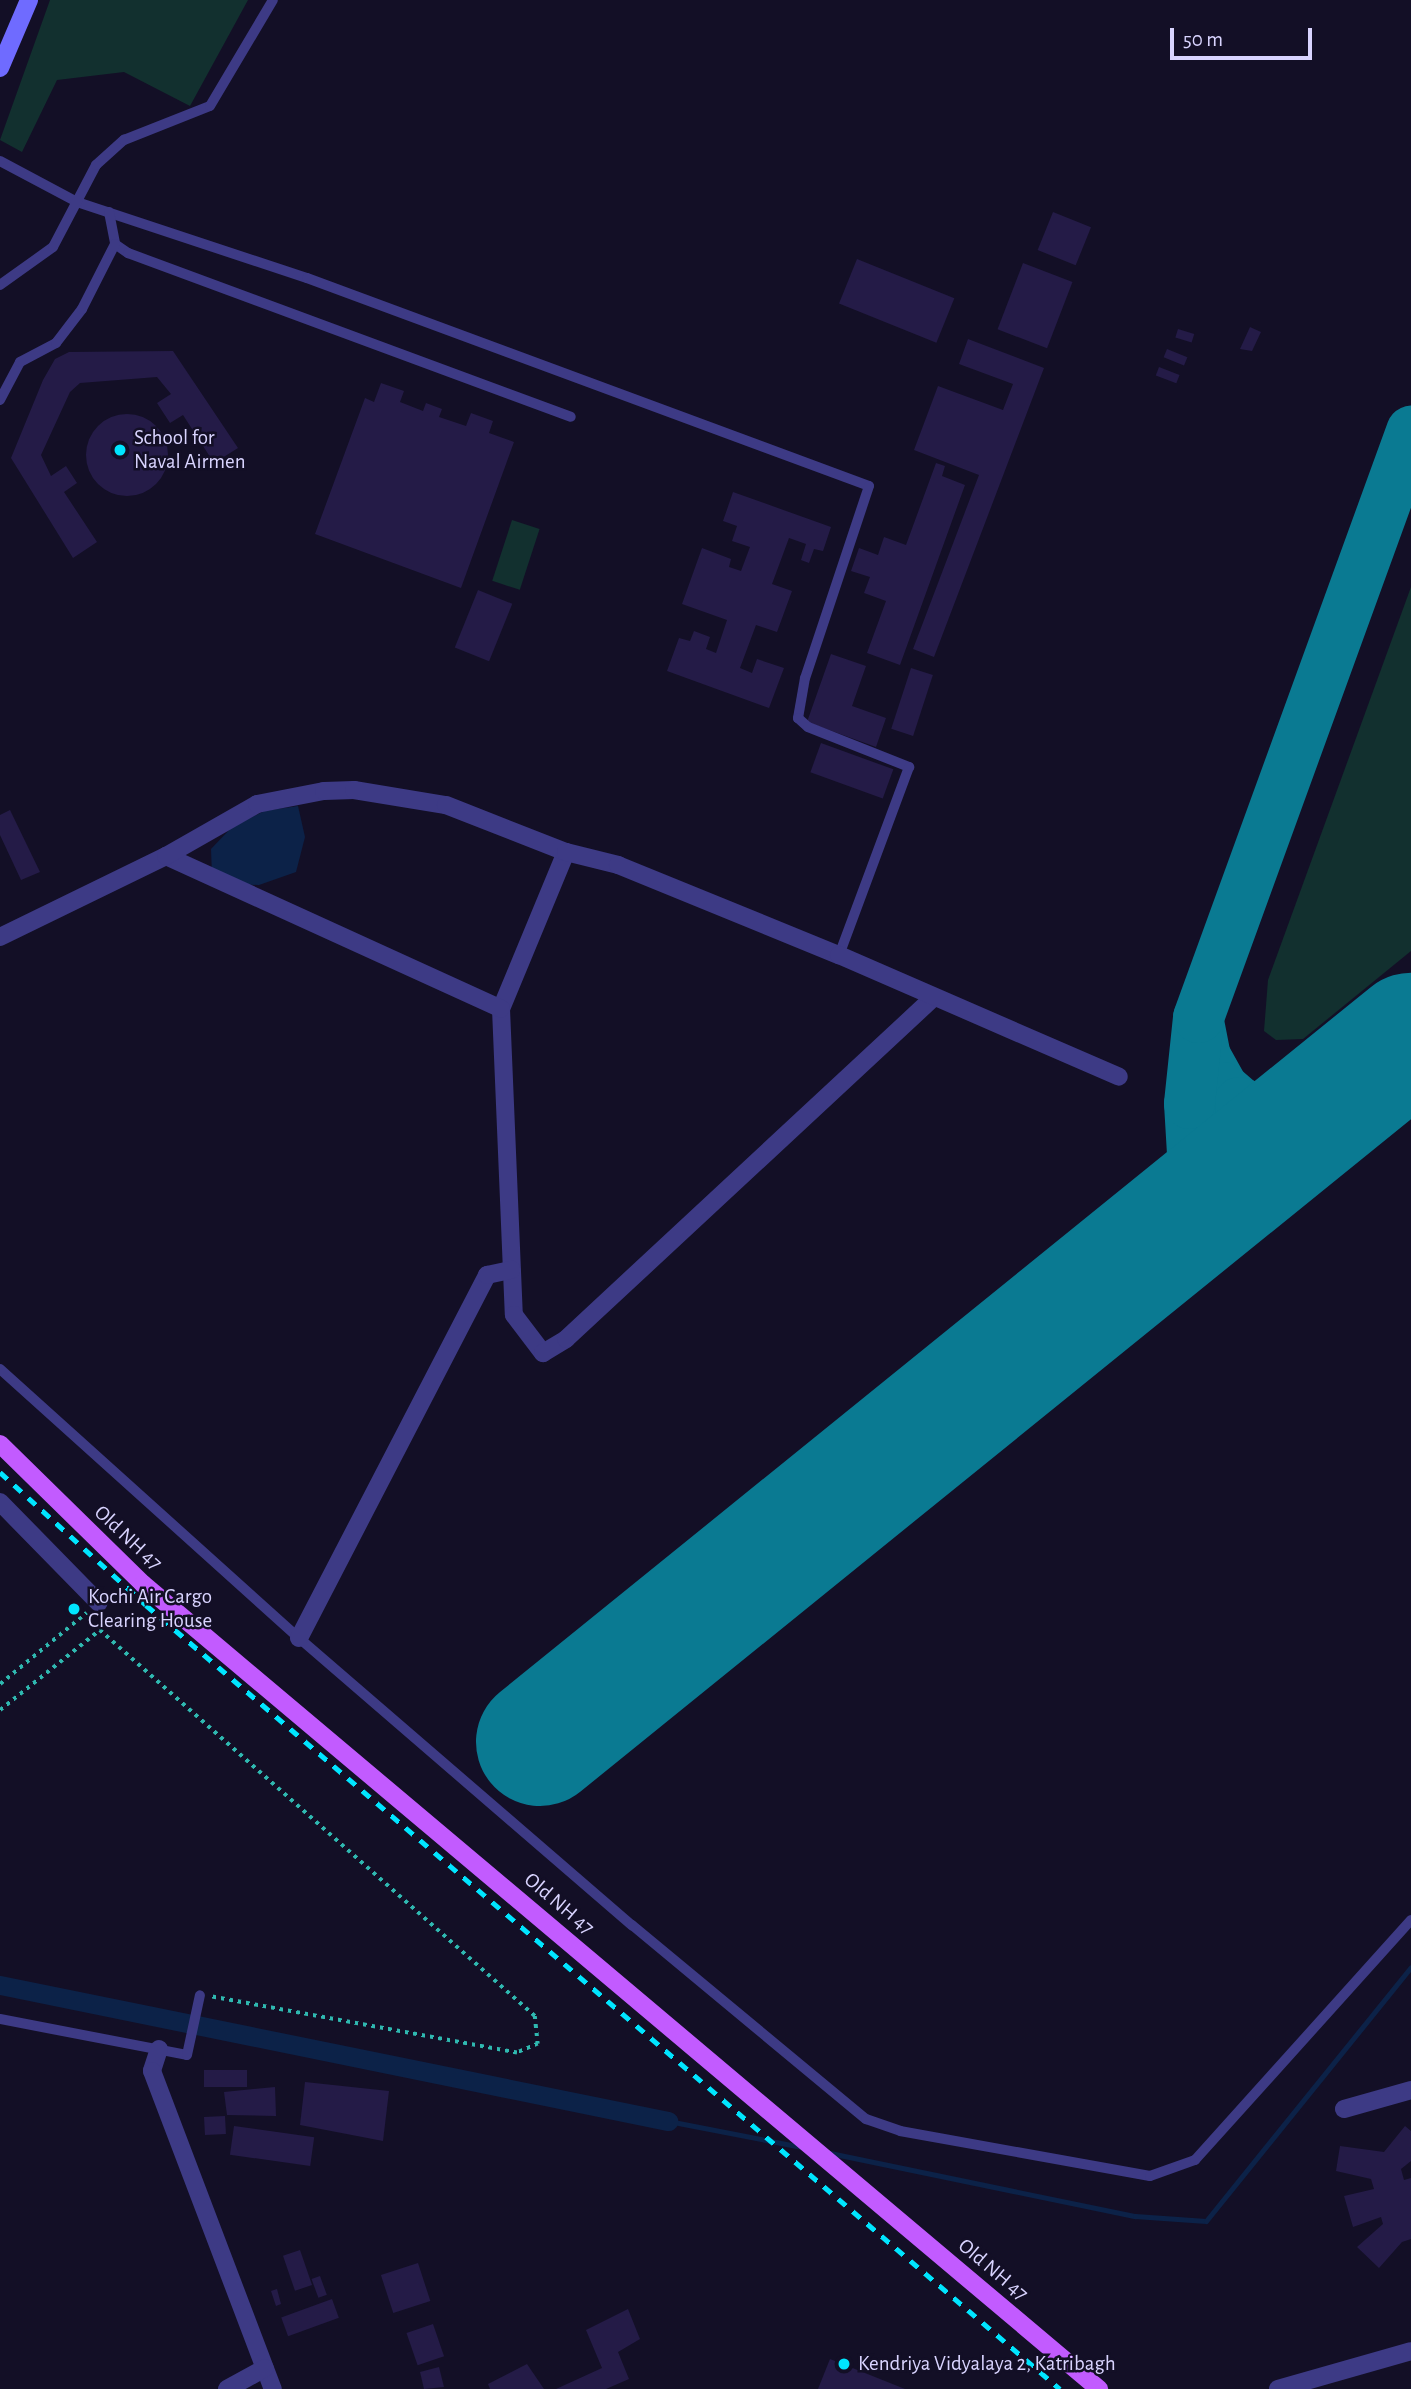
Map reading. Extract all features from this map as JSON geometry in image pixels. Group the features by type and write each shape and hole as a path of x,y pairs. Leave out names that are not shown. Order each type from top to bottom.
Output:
{"main road":[{"name":"Old NH 47","path":"0,1444 143,1584 1099,2389"}],"street":[{"path":"0,68 30,0"},
{"path":"0,937 166,856 257,804 324,791 354,790 446,805 566,852 618,865 839,954 933,998 1119,1077"},
{"path":"566,852 501,1009 514,1315 543,1353 566,1339 933,998"},
{"path":"166,856 501,1009"},
{"path":"299,1638 487,1275 511,1270"},
{"path":"0,1502 99,1602"},
{"path":"159,2049 152,2071 274,2389"},
{"path":"1343,2109 1411,2090"},
{"path":"1278,2389 1411,2351"},
{"path":"227,2389 265,2368"}],"lane":[{"path":"0,285 53,247 96,165 124,141 210,106 273,0"},
{"path":"0,161 77,202 320,282 869,486 805,678 798,718 808,727 909,767 839,954"},
{"path":"0,400 20,362 56,344 82,309 115,244 109,212"},
{"path":"115,244 128,253 306,321 571,417"},
{"path":"0,1369 299,1638 632,1925 866,2119 900,2131 1150,2176 1195,2160 1411,1920"},
{"path":"0,2019 187,2055 200,1995"}],"path":[{"path":"0,1684 99,1602"},
{"path":"0,1710 100,1630 535,2016 538,2044 517,2053 200,1995"}],"green space":[{"path":"50,0 248,0 190,106 124,72 57,80 22,152 0,140"},
{"path":"512,520 540,529 520,590 492,581"},
{"path":"1411,587 1411,951 1303,1039 1276,1040 1264,1031 1268,980"}],"water":[{"path":"298,806 305,837 296,872 259,885 233,884 212,875 211,849 231,828 264,811"}],"building":[{"path":"1053,212 1091,227 1076,265 1038,250"},
{"path":"857,259 954,298 936,343 839,304"},
{"path":"1023,263 1072,282 1047,348 998,329"},
{"path":"1250,327 1261,332 1252,351 1240,349"},
{"path":"1178,329 1194,334 1192,343 1175,338"},
{"path":"968,339 1044,368 934,657 913,649 979,475 914,450 938,386 1003,410 1013,384 959,364"},
{"path":"1167,349 1187,357 1184,366 1164,357"},
{"path":"173,351 238,448 214,463 183,415 170,423 157,403 171,394 157,377 80,383 70,392 41,455 51,476 66,466 77,483 64,492 97,542 73,558 11,458 43,380 55,359 69,352"},
{"path":"1159,367 1180,375 1176,383 1156,375"},
{"path":"381,383 404,391 400,402 423,411 426,403 442,409 439,417 466,426 471,413 493,421 489,433 514,442 461,588 315,534 365,398 374,402"},
{"path":"127,414 143,417 156,426 165,439 168,455 165,471 156,484 143,493 127,496 111,493 98,484 89,471 86,455 89,439 98,426 111,417"},
{"path":"936,463 945,466 942,476 965,485 900,665 867,653 886,601 864,593 870,577 851,571 859,548 878,555 884,537 906,545"},
{"path":"733,492 831,527 823,551 814,549 809,563 801,560 806,544 789,538 772,584 792,591 777,632 756,625 740,668 752,673 757,659 784,668 769,708 667,671 679,638 690,641 694,631 710,637 706,649 716,653 727,620 682,604 702,548 731,559 729,567 741,571 750,547 732,541 737,526 723,521"},
{"path":"478,590 512,604 489,661 455,647"},
{"path":"831,654 866,666 852,706 886,718 876,747 807,722"},
{"path":"911,668 933,675 913,736 891,729"},
{"path":"821,743 893,769 883,798 810,772"},
{"path":"10,810 40,872 21,880 0,835 0,815"},
{"path":"204,2070 247,2070 247,2087 204,2087"},
{"path":"305,2082 389,2091 383,2141 300,2125"},
{"path":"275,2087 276,2116 227,2115 224,2092"},
{"path":"225,2116 226,2134 205,2135 204,2117"},
{"path":"234,2126 314,2137 310,2166 230,2155"},
{"path":"1405,2126 1411,2131 1411,2161 1401,2169 1404,2180 1411,2178 1411,2239 1402,2242 1379,2268 1357,2247 1383,2224 1381,2217 1353,2227 1344,2196 1374,2189 1371,2179 1336,2171 1340,2146 1384,2152"},
{"path":"300,2250 312,2285 295,2291 283,2256"},
{"path":"418,2263 430,2301 393,2313 381,2275"},
{"path":"320,2276 327,2295 318,2298 312,2279"},
{"path":"277,2289 281,2304 276,2306 271,2291"},
{"path":"332,2299 339,2318 288,2336 281,2317"},
{"path":"628,2309 640,2339 618,2352 629,2379 606,2389 556,2389 602,2368 586,2330"},
{"path":"433,2324 444,2356 418,2365 407,2333"},
{"path":"830,2359 905,2389 818,2389"},
{"path":"527,2364 544,2389 490,2389 488,2384"},
{"path":"439,2367 444,2387 424,2389 420,2372"}],"waterway":[{"path":"825,2152 1135,2216 1206,2221 1411,1967"},
{"path":"0,1985 668,2121"},
{"path":"668,2121 802,2147"}],"taxiway":[{"path":"1130,1265 1189,1193 1193,1170 1189,1103 1198,1017 1411,431"},
{"path":"1199,1026 1205,1056 1222,1087 1239,1102 1259,1110 1298,1107 1353,1084"}],"runway":[{"path":"540,1742 1411,1037"}],"railway":[{"path":"0,1472 146,1605 1060,2389"}],"place":[{"name":"School for Naval Airmen","path":"120,450"},
{"name":"Kochi Air Cargo Clearing House","path":"74,1609"},
{"name":"Kendriya Vidyalaya 2, Katribagh","path":"844,2364"}]}
